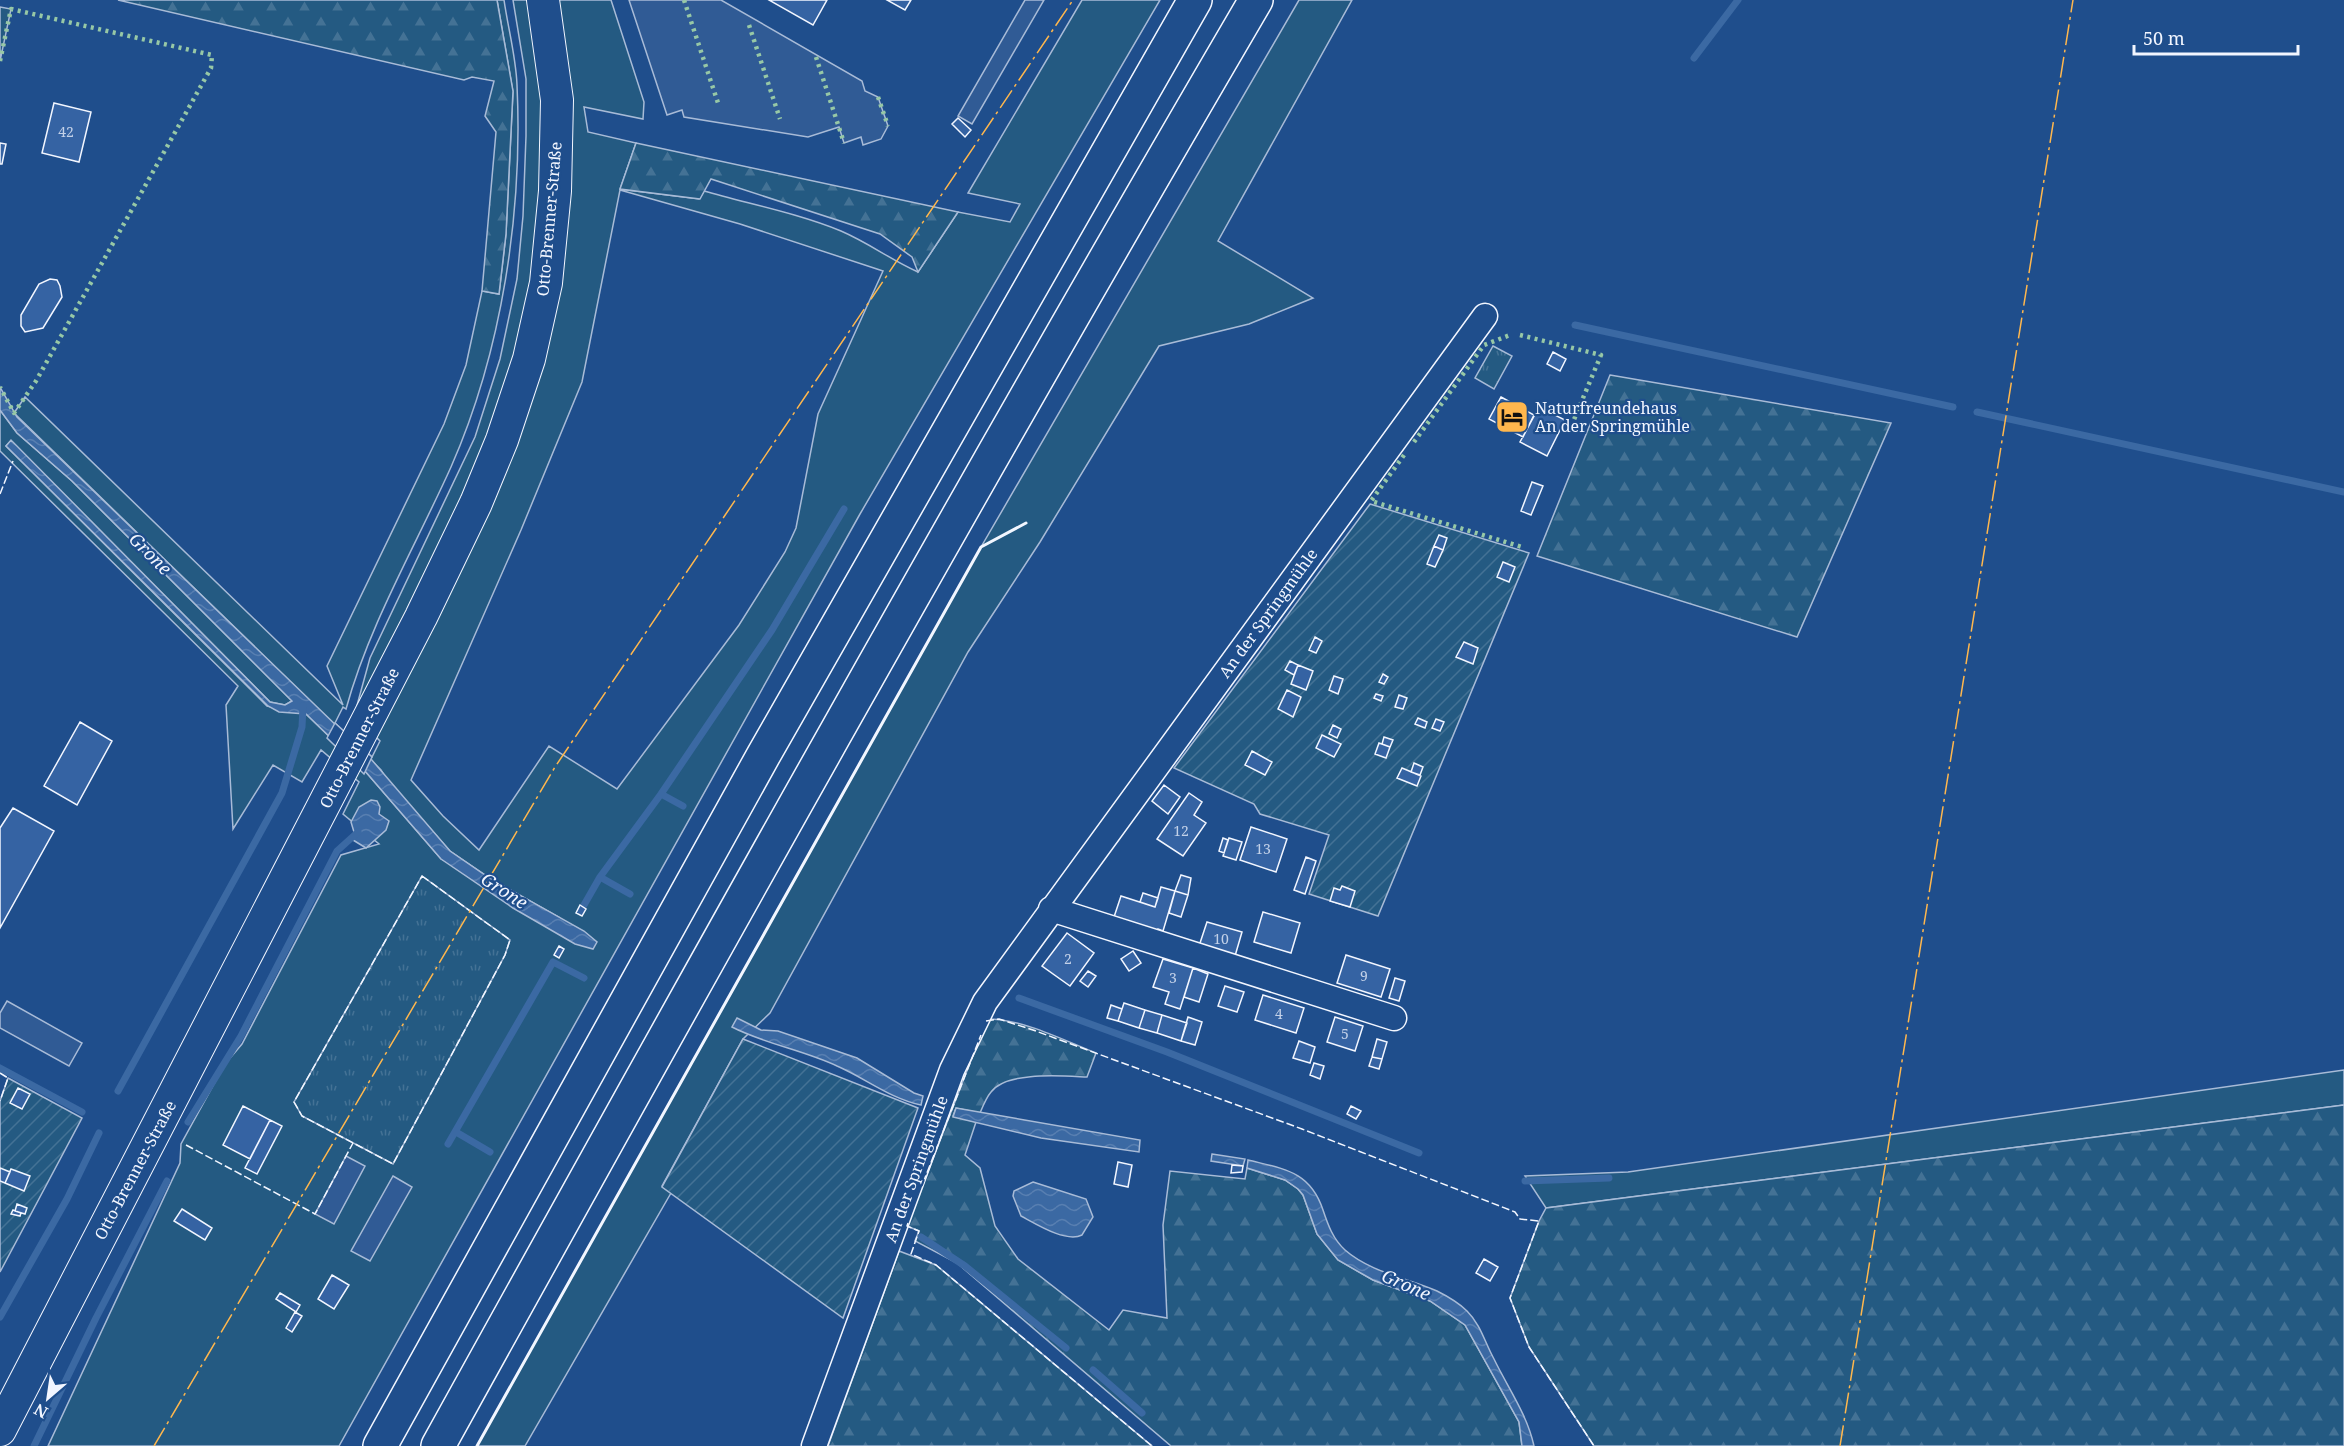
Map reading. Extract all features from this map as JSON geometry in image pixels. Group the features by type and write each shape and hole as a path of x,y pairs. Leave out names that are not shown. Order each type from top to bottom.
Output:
{"highway":[{"path":"380,1446 763,756 1195,0"},
{"path":"438,1446 807,780 984,468 1256,0"}],"main road":[{"name":"Otto-Brenner-Straße","path":"0,1430 365,727 476,503 502,440 529,359 546,283 555,191 557,100 543,0"}],"street":[{"name":"An der Springmühle","path":"814,1446 952,1070 985,1002 1485,316"},
{"path":"1051,909 1394,1017"}],"green space":[{"path":"118,0 497,0 513,91 506,234 499,294 482,291 496,132 485,116 494,81 472,77 464,80"},
{"path":"497,0 504,0 514,53 517,85 516,182 505,280 496,329 469,422 451,467 367,647 346,709 343,707 335,723 372,757 380,741 374,735 523,420 556,0 611,0 644,102 643,119 584,107 588,132 636,143 620,189 699,199 704,191 790,214 841,231 918,272 958,212 1010,222 1020,204 968,193 1082,0 1160,0 860,514 339,1446 48,1446 180,1163 181,1144 225,1064 242,1044 341,855 379,844 343,814 359,782 321,750 302,782 273,765 233,829 226,705 238,686 0,451 0,410 17,433 72,481 292,701 285,705 270,702 11,441 6,446 267,706 306,714 365,771 441,859 560,918 491,879 450,851 387,780 381,770 14,413 25,397 343,705 327,666 444,424 466,365 482,291 499,294 506,234 513,92","holes":["620,190 740,224 883,271 818,414 796,528 785,552 739,625 617,789 549,746 479,850 443,816 411,780 521,530 582,382"]},
{"path":"513,0 529,0 543,112 536,247 519,344 500,407 467,490 428,572 346,731 356,709 370,658 475,437 500,359 517,279 523,216 526,136 526,79"},
{"path":"1299,0 1352,0 1218,241 1313,298 1249,324 1159,346 1040,542 968,652 770,1013 743,1039 662,1186 671,1193 525,1446 477,1446 981,547"},
{"path":"0,7 11,9 0,61"},
{"path":"636,143 958,212 918,272 912,257 880,234 711,179 700,199 620,189"},
{"path":"1493,346 1512,356 1494,389 1475,378"},
{"path":"1610,375 1891,423 1797,637 1537,556"},
{"path":"1370,504 1529,553 1378,916 1309,894 1329,835 1260,814 1254,804 1174,768"},
{"path":"422,876 510,940 505,955 393,1164 302,1116 294,1102"},
{"path":"987,1019 1029,1026 1096,1053 1087,1077 1036,1076 1009,1081 998,1085 991,1092 980,1113 956,1108 953,1116 976,1122 965,1155 980,1168 995,1226 1018,1259 1109,1330 1123,1310 1167,1318 1163,1225 1170,1171 1245,1179 1247,1168 1285,1180 1303,1195 1317,1234 1338,1260 1373,1280 1430,1301 1465,1325 1519,1422 1522,1446 1171,1446 957,1263 915,1241 919,1231 907,1226"},
{"path":"743,1039 918,1108 843,1318 662,1187"},
{"path":"2344,1070 2344,1105 1546,1208 1525,1176 1628,1172"},
{"path":"8,1078 82,1118 0,1272 0,1101"},
{"path":"2344,1105 2344,1446 1594,1446 1529,1347 1510,1298 1546,1208"},
{"path":"899,1251 936,1265 1152,1446 828,1446"}],"shaded area":[{"path":"629,0 721,0 862,81 865,91 878,97 888,126 881,139 863,145 861,137 844,143 839,127 808,137 684,117 682,110 667,115"},
{"path":"1025,0 1044,0 972,124 958,116"},
{"path":"7,1001 82,1043 69,1066 0,1028 0,1013"},
{"path":"346,1156 365,1166 334,1224 315,1214"},
{"path":"393,1176 412,1187 370,1261 351,1251"}],"water":[{"name":"Grone","path":"0,387 17,417 371,759 450,851 491,879 584,931 597,942 593,949 575,944 513,908 441,859 365,771 306,714 279,712 268,706 6,446 11,440 270,702 285,705 292,701 72,481 17,433 0,410"},
{"path":"371,800 377,801 380,807 379,814 389,821 386,830 366,848 353,840 354,832 351,822 359,807"},
{"path":"737,1018 761,1030 778,1031 857,1058 914,1093 923,1096 921,1105 899,1098 824,1060 732,1027"},
{"path":"956,1108 1140,1140 1139,1152 1041,1138 953,1117"},
{"path":"1212,1154 1245,1159 1243,1166 1211,1161"},
{"name":"Grone","path":"1248,1160 1284,1169 1303,1179 1318,1197 1337,1241 1355,1258 1377,1269 1437,1291 1460,1305 1472,1316 1522,1412 1534,1446 1522,1446 1519,1422 1465,1325 1430,1301 1373,1280 1338,1260 1317,1234 1303,1195 1298,1189 1285,1180 1247,1168"},
{"path":"1033,1182 1086,1199 1093,1217 1082,1235 1068,1237 1060,1235 1021,1216 1013,1196 1014,1191"}],"pier":[{"path":"335,723 372,757 364,774 327,738"}],"building":[{"path":"769,0 827,0 813,25"},
{"path":"887,0 911,0 905,10"},
{"path":"54,103 91,112 79,162 42,153"},
{"path":"958,118 971,130 965,137 952,124"},
{"path":"0,143 6,144 2,164 0,164"},
{"path":"50,279 57,280 62,297 43,328 25,332 21,326 21,315 39,284"},
{"path":"1553,352 1566,359 1560,371 1547,364"},
{"name":"Naturfreundehaus An der Springmühle","path":"1501,397 1534,415 1523,437 1489,419"},
{"path":"1539,407 1565,420 1547,456 1520,442"},
{"path":"1532,482 1543,486 1531,515 1521,511"},
{"path":"1439,535 1447,538 1443,550 1434,546"},
{"path":"1434,546 1443,550 1435,567 1427,564"},
{"path":"1503,562 1515,567 1509,582 1497,577"},
{"path":"1315,637 1322,641 1316,653 1309,650"},
{"path":"1464,642 1478,648 1473,664 1456,657"},
{"path":"1290,661 1298,665 1294,675 1285,670"},
{"path":"1298,665 1313,671 1306,690 1291,684"},
{"path":"1383,674 1388,677 1384,684 1379,682"},
{"path":"1334,676 1343,679 1338,694 1329,690"},
{"path":"1287,690 1301,697 1293,717 1278,709"},
{"path":"1376,694 1383,696 1381,701 1374,698"},
{"path":"1399,695 1407,698 1403,709 1395,707"},
{"path":"1418,718 1427,722 1425,728 1415,724"},
{"path":"1436,719 1444,722 1440,731 1432,728"},
{"path":"80,722 112,741 77,805 44,786"},
{"path":"1333,725 1341,729 1337,738 1329,734"},
{"path":"1322,735 1341,744 1334,757 1316,748"},
{"path":"1384,737 1393,740 1390,747 1382,744"},
{"path":"1379,743 1390,747 1386,758 1375,754"},
{"path":"1252,751 1272,762 1265,775 1245,765"},
{"path":"1414,763 1423,767 1420,775 1411,772"},
{"path":"1402,768 1421,776 1417,786 1397,778"},
{"path":"1164,785 1180,797 1168,814 1152,801"},
{"path":"1189,793 1202,802 1194,815 1206,823 1183,856 1157,839"},
{"path":"13,808 54,831 0,928 0,828"},
{"path":"1251,827 1287,839 1276,872 1240,860"},
{"path":"1223,838 1228,840 1224,853 1219,851"},
{"path":"1229,838 1242,842 1236,860 1223,856"},
{"path":"1306,857 1316,861 1305,894 1294,890"},
{"path":"1181,875 1191,878 1188,895 1175,891"},
{"path":"1342,886 1355,891 1350,907 1330,901 1334,888 1340,890"},
{"path":"1161,887 1175,891 1163,931 1158,929 1156,935 1113,920 1121,896 1155,907"},
{"path":"1175,891 1188,895 1181,917 1169,913"},
{"path":"1143,893 1158,898 1155,907 1140,902"},
{"path":"580,905 586,909 582,916 576,913"},
{"path":"1263,912 1300,923 1291,953 1254,942"},
{"path":"1207,922 1242,932 1235,956 1199,946"},
{"path":"1067,933 1094,953 1070,986 1042,966"},
{"path":"559,946 564,949 559,958 554,955"},
{"path":"1133,951 1141,963 1129,971 1121,959"},
{"path":"1346,955 1390,969 1381,997 1337,983"},
{"path":"1163,959 1193,968 1180,1009 1165,1004 1169,992 1153,987"},
{"path":"1193,968 1208,974 1199,1002 1184,997"},
{"path":"1088,971 1096,976 1088,987 1080,981"},
{"path":"1395,978 1405,981 1399,1001 1389,998"},
{"path":"1225,986 1244,992 1237,1012 1218,1006"},
{"path":"1263,995 1304,1008 1296,1033 1255,1020"},
{"path":"1124,1003 1145,1010 1139,1028 1118,1021"},
{"path":"1111,1005 1122,1009 1118,1021 1107,1018"},
{"path":"1145,1010 1162,1015 1157,1033 1139,1028"},
{"path":"1162,1015 1187,1023 1181,1041 1157,1033"},
{"path":"1188,1017 1202,1022 1195,1045 1181,1041"},
{"path":"1335,1017 1363,1026 1355,1051 1327,1042"},
{"path":"1377,1039 1387,1042 1382,1059 1372,1057"},
{"path":"1299,1041 1315,1047 1310,1063 1293,1058"},
{"path":"1372,1057 1382,1059 1379,1069 1369,1066"},
{"path":"1314,1063 1324,1066 1320,1079 1310,1075"},
{"path":"18,1088 30,1094 22,1109 10,1103"},
{"path":"243,1106 270,1120 250,1159 223,1145"},
{"path":"1351,1106 1361,1111 1356,1119 1347,1114"},
{"path":"270,1120 282,1126 257,1174 245,1168"},
{"path":"1118,1162 1132,1165 1128,1187 1114,1184"},
{"path":"1232,1165 1243,1166 1242,1172 1231,1173"},
{"path":"0,1168 10,1172 5,1183 0,1181"},
{"path":"11,1169 30,1176 24,1191 5,1183"},
{"path":"17,1204 27,1208 25,1214 15,1211"},
{"path":"182,1209 212,1228 205,1240 174,1221"},
{"path":"13,1210 21,1213 20,1216 11,1214"},
{"path":"1484,1259 1498,1267 1490,1281 1476,1273"},
{"path":"332,1275 349,1285 334,1309 318,1299"},
{"path":"280,1293 300,1305 296,1312 276,1299"},
{"path":"295,1312 302,1316 292,1332 286,1328"}],"waterway":[{"path":"1694,58 1738,0"},
{"path":"1575,325 1953,407"},
{"path":"1977,412 2344,492"},
{"path":"600,877 661,794 772,630 844,509"},
{"path":"118,1091 282,793 302,727 303,706"},
{"path":"661,794 683,806"},
{"path":"188,1122 241,1036 337,851 358,832"},
{"path":"584,905 600,877 630,894"},
{"path":"448,1144 553,962 584,978"},
{"path":"1019,998 1167,1052 1419,1153"},
{"path":"0,1068 82,1112"},
{"path":"456,1132 490,1152"},
{"path":"0,1317 67,1199 99,1133"},
{"path":"1525,1181 1609,1178"},
{"path":"34,1446 96,1318 167,1181"},
{"path":"921,1237 965,1266 1066,1348"},
{"path":"1093,1370 1142,1413"}],"hedge":[{"path":"684,0 719,106"},
{"path":"0,61 11,9 212,55 211,68 36,381 14,413 0,387"},
{"path":"749,25 780,119"},
{"path":"816,57 844,143"},
{"path":"878,97 888,126"},
{"path":"1414,442 1484,345 1510,335"},
{"path":"1520,335 1601,355 1573,422"},
{"path":"1404,455 1371,501 1522,547"}],"fence":[{"path":"0,494 13,461"},
{"path":"422,876 510,940 505,955 393,1164 302,1116 294,1102 422,876"},
{"path":"986,1021 999,1019 1033,1030 1302,1129 1515,1212 1520,1219 1539,1221 1510,1298 1529,1347 1594,1446"},
{"path":"923,1183 981,1035"},
{"path":"0,1073 8,1078 0,1101"},
{"path":"186,1145 315,1214 353,1143"},
{"path":"908,1223 907,1226 919,1231 911,1254 936,1265 1152,1446"}],"wall":[{"path":"477,1446 981,547 1026,523"}],"power":[{"path":"154,1446 555,767 1073,0"},
{"path":"1840,1446 2073,0"}],"place":[{"name":"Naturfreundehaus An der Springmühle","path":"1512,417"}]}
